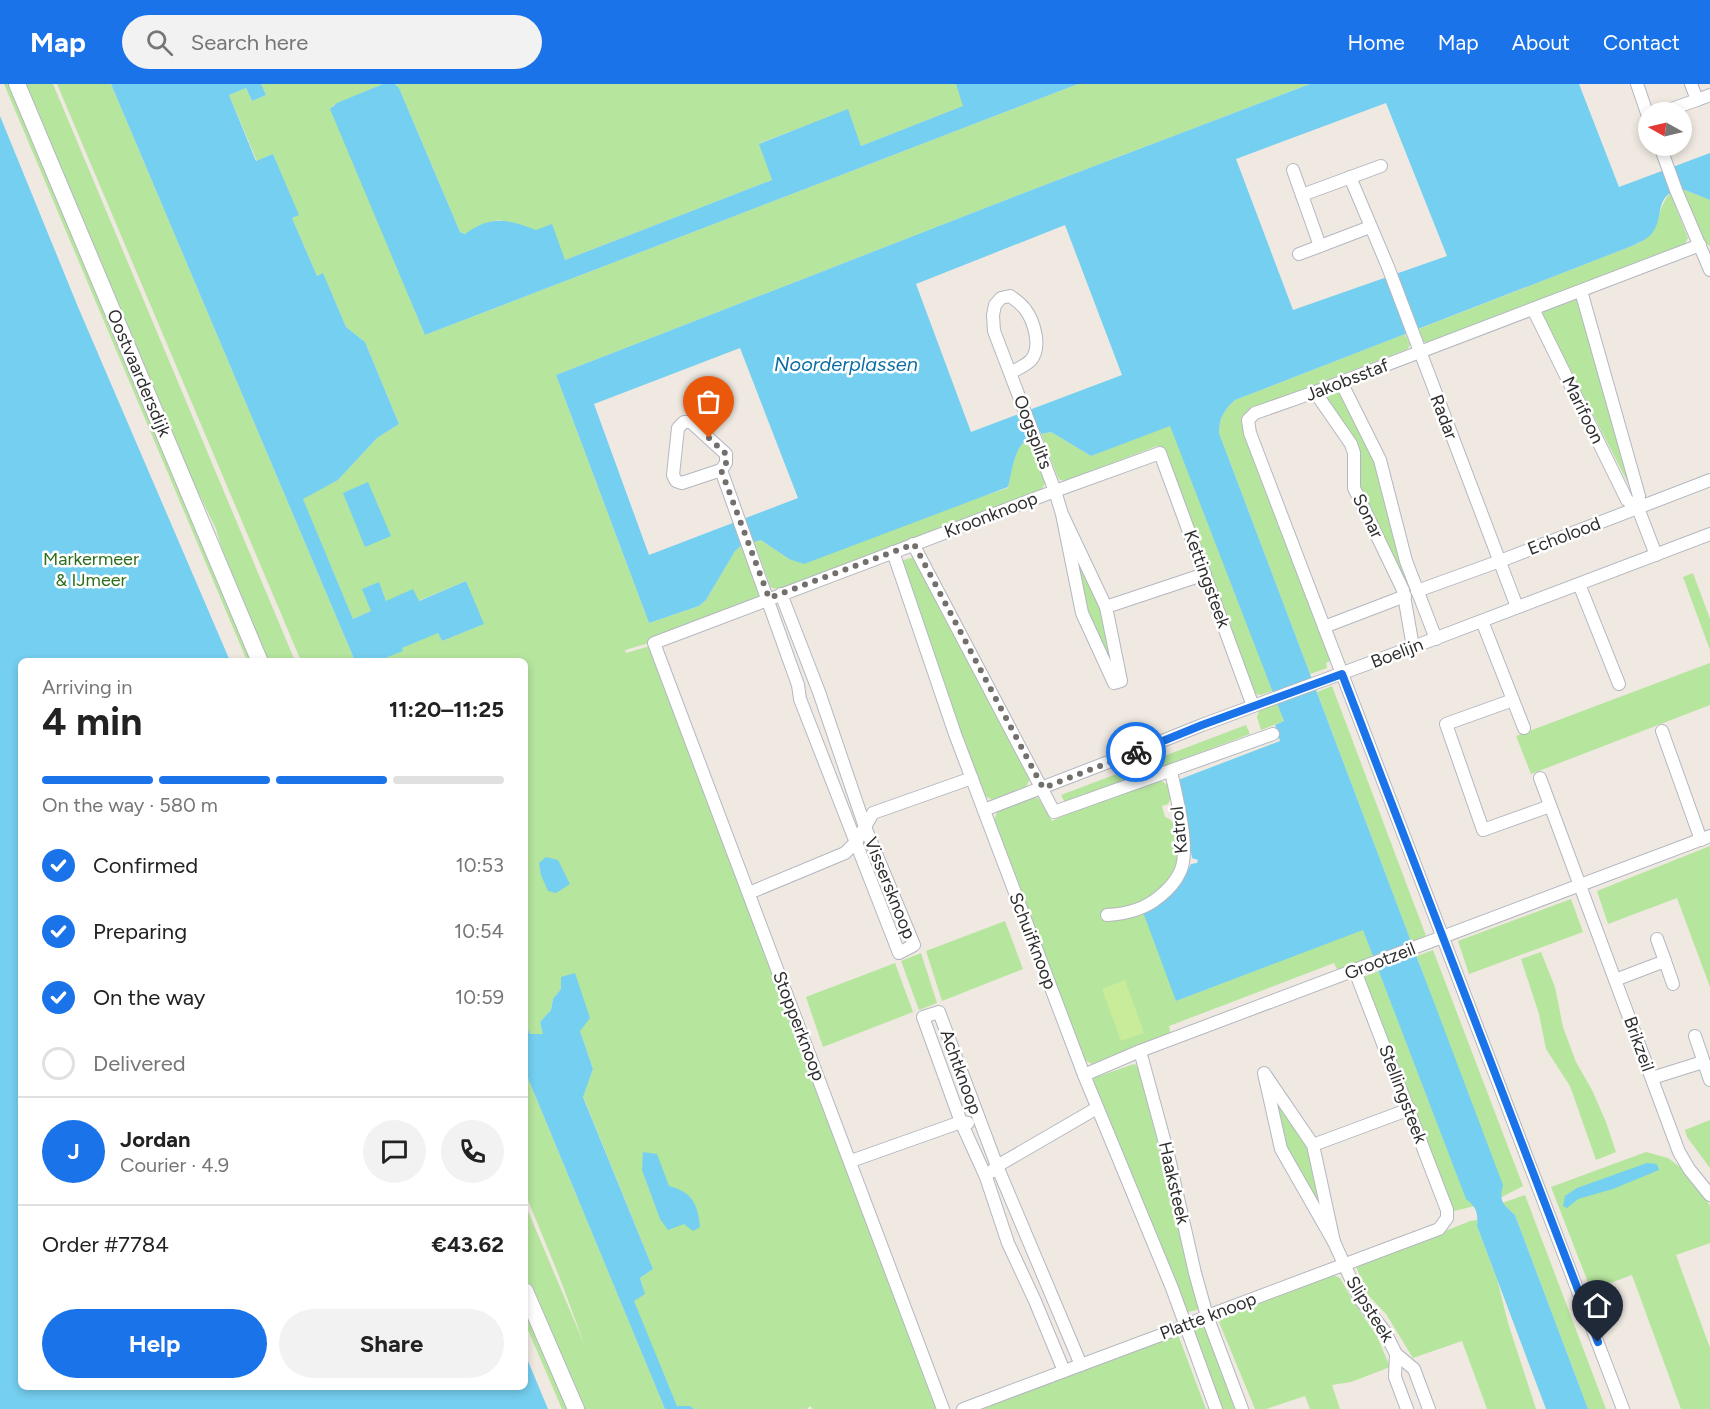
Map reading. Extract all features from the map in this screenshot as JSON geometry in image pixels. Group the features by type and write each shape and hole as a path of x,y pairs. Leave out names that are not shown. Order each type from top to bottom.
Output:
{"main road":[{"name":"Oostvaardersdijk","path":"17,84 258,658"},
{"path":"528,1298 576,1409"}],"street":[{"path":"1636,84 1643,102"},
{"path":"1691,84 1697,100"},
{"path":"1691,102 1710,95"},
{"path":"1664,156 1710,270"},
{"path":"1302,195 1381,166"},
{"path":"1293,170 1320,246"},
{"name":"Radar","path":"1350,177 1388,267 1517,607"},
{"path":"1299,255 1370,227"},
{"name":"Jakobsstaf","path":"1623,1409 1250,433 1248,420 1255,413 1700,245"},
{"name":"Marifoon","path":"1581,291 1639,496 1638,507 1656,555"},
{"name":"Oogsplits","path":"1010,373 1032,359 1036,341 1033,325 1026,310 1010,296 1001,298 995,305 994,331 1010,373 1035,435 1062,514"},
{"name":"Marifoon","path":"1533,309 1627,500 1638,507"},
{"name":"Sonar","path":"1341,382 1380,460 1406,561 1436,639"},
{"name":"Sonar","path":"1315,392 1351,444 1354,453 1354,488 1397,574 1404,596 1413,647"},
{"name":"Vissersknoop","path":"684,422 691,422 726,454 726,463 721,470 682,483 676,482 673,475 678,428 684,422"},
{"name":"Kroonknoop","path":"654,642 1160,453"},
{"name":"Kettingsteek","path":"1160,453 1205,574 1259,704"},
{"name":"Vissersknoop","path":"721,470 769,598 798,685 800,699 899,953 914,945 865,827 819,692 781,594"},
{"name":"Echolood","path":"1417,591 1710,480"},
{"path":"1062,514 1106,608 1121,681 1114,683 1082,613 1062,514"},
{"name":"Boelijn","path":"984,810 1710,534"},
{"path":"914,544 1054,812 1273,734"},
{"name":"Schuifknoop","path":"893,552 972,778 1083,1075 1172,1288 1216,1409"},
{"path":"1106,608 1205,574"},
{"path":"1579,584 1619,684"},
{"path":"1324,627 1404,596"},
{"path":"1482,621 1524,729"},
{"name":"Stopperknoop","path":"654,642 943,1409"},
{"path":"1513,700 1446,724 1464,778 1483,830 1550,806"},
{"path":"1662,730 1706,838"},
{"name":"Katrol","path":"1107,915 1121,915 1150,904 1171,887 1181,870 1184,843 1171,771"},
{"path":"749,893 845,854 856,842 873,813 972,778"},
{"name":"Brikzeil","path":"1540,778 1679,1152 1689,1169 1710,1195"},
{"name":"Grootzeil","path":"1083,1075 1140,1051 1706,838"},
{"path":"1657,939 1673,984"},
{"path":"1615,980 1665,961"},
{"name":"Stellingsteek","path":"1361,969 1447,1210 1447,1218"},
{"name":"Achtknoop","path":"1064,1371 1008,1243 986,1177 962,1122 923,1017 939,1012 981,1126 1080,1365"},
{"path":"1695,1036 1710,1080"},
{"name":"Haaksteek","path":"1140,1051 1168,1154 1207,1316 1242,1409"},
{"path":"1652,1078 1703,1062"},
{"path":"1264,1073 1313,1145 1334,1242 1281,1149 1264,1073"},
{"path":"986,1177 997,1166 1097,1108"},
{"path":"1313,1145 1410,1109"},
{"path":"851,1161 962,1122 981,1126"},
{"name":"Platte knoop","path":"963,1409 1440,1229 1447,1218"},
{"name":"Slipsteek","path":"1334,1242 1360,1299 1385,1332 1396,1354 1414,1369 1429,1409"},
{"name":"Slipsteek","path":"1396,1354 1395,1377 1407,1409"}],"green space":[{"path":"4,84 12,84 254,658 246,658"},
{"path":"23,84 53,84 294,658 265,658 228,569 216,529 187,475"},
{"path":"57,84 111,84 354,658 300,658"},
{"path":"261,84 383,84 332,106 425,335 1078,84 1310,84 556,375 649,623 699,606 706,600 735,551 742,545 760,593 749,600 749,603 649,643 625,650 626,653 650,646 941,1409 813,1409 810,1406 807,1409 694,1409 690,1406 677,1406 633,1301 643,1286 640,1278 653,1269 583,1096 593,1069 580,1031 561,989 553,999 551,1010 540,1022 544,1034 530,1034 528,1030 528,658 385,658 438,632 442,641 483,624 466,581 418,601 386,601 379,583 371,611 353,619 302,498 338,480 377,438 399,424 365,342 346,327 323,274 317,276 292,218 298,215 273,154 257,161 229,95 246,88 252,101 266,95"},
{"path":"395,84 956,84 964,106 861,146 848,110 760,143 772,180 565,260 536,230 499,220 480,225 466,234 460,232 399,88"},
{"path":"1681,190 1710,200 1710,246 1705,243"},
{"path":"1670,193 1688,238 1685,244 1426,343 1420,340 1416,330 1642,241 1653,229"},
{"path":"1572,298 1578,299 1632,491 1542,314"},
{"path":"1405,334 1410,344 1408,349 1252,409 1244,416 1332,660 1326,663 1327,668 1310,674 1219,433 1221,419 1235,400"},
{"path":"1341,388 1377,460 1413,585 1406,587 1360,487 1357,472 1323,394"},
{"path":"1170,425 1273,691 1260,695 1255,694 1253,690 1162,447 1157,446 1065,481 1058,478 1041,434 1051,432 1091,456"},
{"path":"1029,439 1046,482 1041,490 783,589 771,588 754,542 761,540 789,559 1008,488 1017,453 1024,442"},
{"path":"1072,540 1101,603 1115,678 1085,612"},
{"path":"915,557 1030,779 1026,787 992,800 982,794 900,561"},
{"path":"1693,573 1710,619 1710,650 1683,577"},
{"path":"1710,663 1710,705 1531,774 1516,736"},
{"path":"1332,686 1426,936 1411,942 1317,692"},
{"path":"1278,703 1284,721 1261,730 1257,717 1259,711"},
{"path":"1246,725 1250,734 1065,803 1061,795"},
{"path":"1153,779 1168,786 1172,796 1168,804 1162,806 1165,817 1175,826 1180,842 1180,859 1176,874 1157,896 1176,1001 1363,929 1374,958 1338,971 1334,963 1169,1026 1171,1035 1092,1064 1083,1059 993,823 997,812 1033,797 1038,798 1052,821"},
{"path":"1710,846 1710,987 1677,898 1608,924 1597,891"},
{"path":"1571,899 1583,932 1469,974 1458,941"},
{"path":"1005,921 1023,969 942,1001 926,951"},
{"path":"1433,950 1523,1186 1500,1198 1417,956"},
{"path":"1541,952 1555,987 1563,1027 1576,1062 1592,1090 1616,1152 1596,1160 1570,1086 1546,1049 1539,1014 1521,959"},
{"path":"921,953 937,1003 919,1010 901,961"},
{"path":"895,963 913,1012 823,1047 806,997"},
{"path":"1379,971 1466,1198 1475,1206 1454,1211 1363,977"},
{"path":"1125,980 1144,1033 1121,1041 1102,989"},
{"path":"1134,1064 1139,1067 1199,1309 1185,1313 1092,1087 1094,1078"},
{"path":"528,1078 665,1409 582,1409 528,1282 528,1211 585,1346 528,1200"},
{"path":"1270,1087 1311,1150 1326,1224 1285,1148"},
{"path":"1710,1120 1710,1168 1687,1137 1685,1130"},
{"path":"1646,1152 1668,1158 1696,1179 1710,1206 1710,1243 1676,1255 1710,1348 1710,1409 1681,1409 1632,1275 1591,1290 1551,1187"},
{"path":"1525,1195 1606,1409 1588,1409 1515,1215 1502,1203"},
{"path":"1477,1220 1536,1409 1487,1409 1462,1341 1413,1358 1386,1314 1368,1295 1356,1267"},
{"path":"1333,1275 1340,1278 1377,1336 1390,1367 1351,1382 1332,1385 1340,1409 1310,1409 1305,1396 1266,1409 1255,1409 1219,1322 1220,1319"},
{"path":"528,1311 570,1409 562,1409 528,1330"},
{"path":"1203,1324 1237,1409 1221,1409 1192,1334 1194,1327"},
{"path":"1177,1332 1206,1409 974,1409"}],"water":[{"path":"111,84 261,84 266,95 252,101 246,88 229,95 256,161 273,154 299,215 292,218 317,276 323,273 346,327 365,342 399,424 377,438 338,480 303,499 353,619 371,611 362,589 379,582 386,601 413,589 419,601 466,581 484,624 442,641 438,633 402,648 403,651 386,658 354,658"},
{"path":"383,84 395,84 399,88 460,232 465,234 491,221 508,221 536,230 552,224 565,260 772,180 759,144 848,109 861,146 963,106 956,84 1078,84 425,335 330,109 337,103"},
{"name":"Noorderplassen","path":"1310,84 1579,84 1619,187 1710,153 1710,200 1680,188 1672,192 1663,202 1653,232 1644,240 1235,400 1223,415 1219,428 1503,1185 1501,1195 1503,1202 1515,1215 1588,1409 1546,1409 1477,1226 1476,1211 1466,1199 1363,930 1176,1001 1143,912 1172,893 1191,864 1197,863 1198,860 1192,858 1178,780 1280,741 1275,725 1284,721 1170,426 1091,456 1051,432 1041,434 1040,431 1028,436 1029,439 1020,447 1014,460 1008,487 804,564 789,559 761,540 742,545 735,551 706,600 699,606 649,623 556,375","holes":["1386,103 1447,256 1293,310 1236,159","1065,225 1122,375 971,432 916,284","740,348 798,498 649,555 594,404"]},
{"name":"Markermeer & IJmeer","path":"0,116 78,307 229,658 18,658 18,1390 528,1390 528,1361 548,1409 0,1409"},
{"path":"368,482 391,536 365,547 343,493"},
{"path":"546,857 558,860 570,884 556,893 548,891 541,875 539,863"},
{"path":"575,973 590,1018 580,1031 593,1069 583,1097 653,1269 640,1278 645,1294 634,1301 677,1406 690,1406 694,1409 665,1409 528,1078 528,1030 530,1034 543,1034 540,1022 551,1010 553,999 561,989 561,977"},
{"path":"643,1152 657,1154 669,1186 683,1192 692,1200 698,1212 700,1227 693,1231 684,1224 668,1230 660,1219 642,1170"},
{"path":"1647,1163 1657,1164 1659,1170 1613,1189 1578,1199 1567,1208 1563,1206 1565,1196 1577,1188"}],"way so far":[{"path":"709,438 726,454 726,463 721,470 769,598 914,544 1043,788 1136,752"}],"route":[{"path":"1136,752 1202,725 1342,674 1598,1342"}]}
